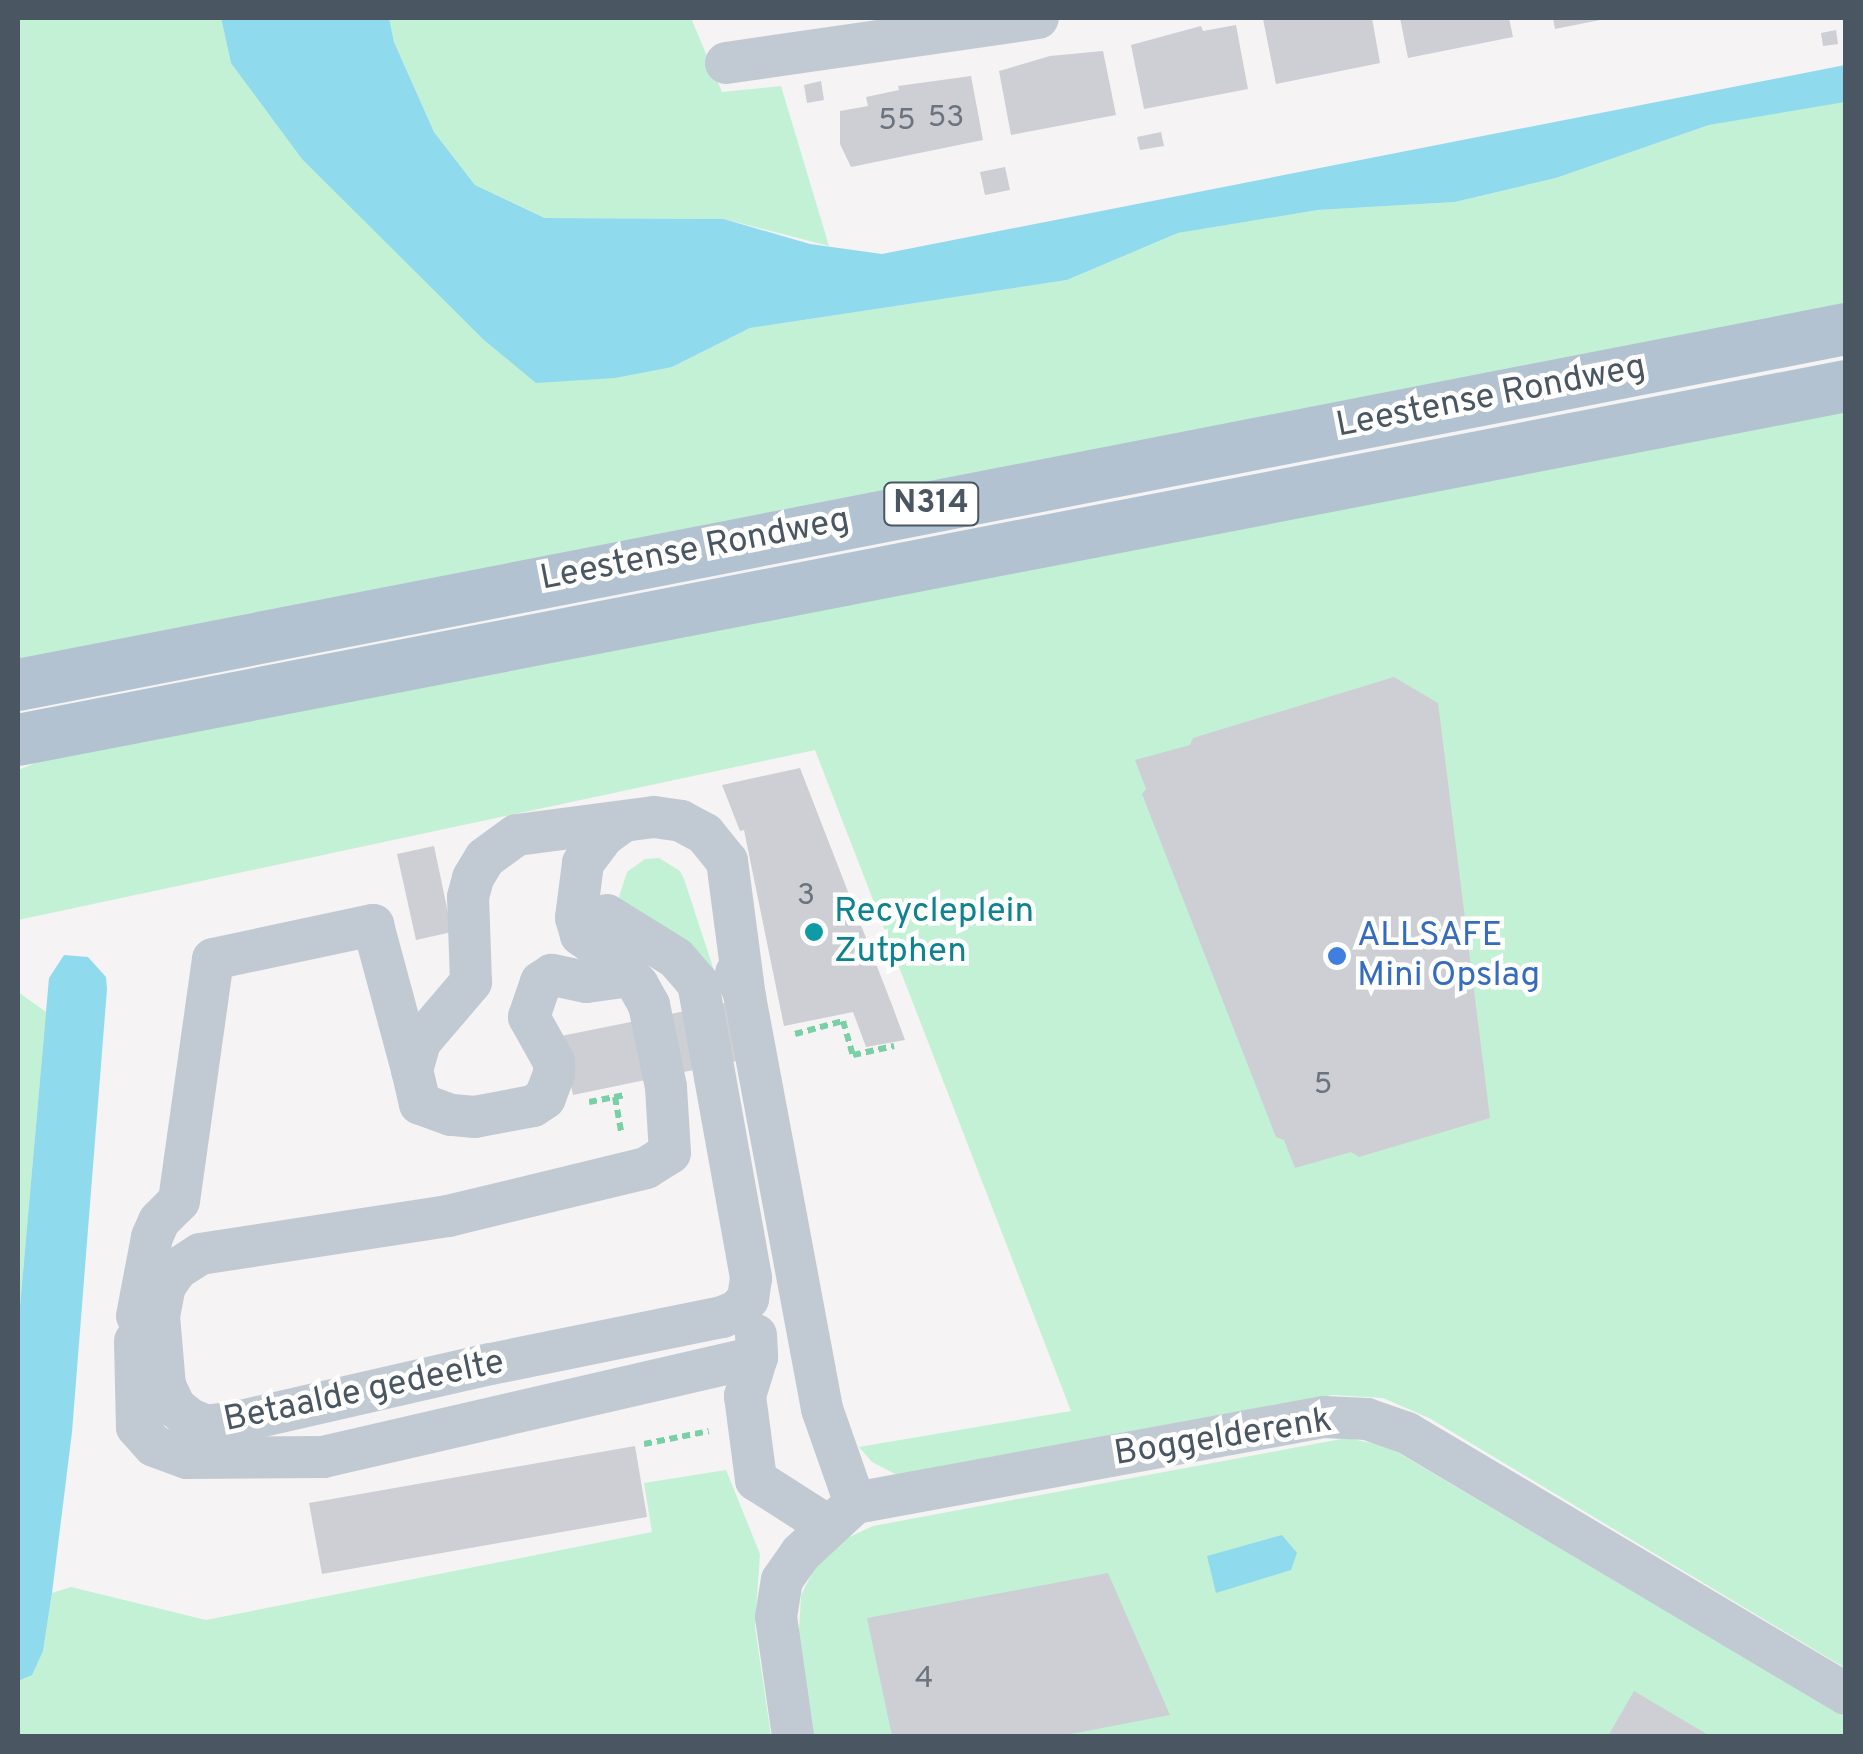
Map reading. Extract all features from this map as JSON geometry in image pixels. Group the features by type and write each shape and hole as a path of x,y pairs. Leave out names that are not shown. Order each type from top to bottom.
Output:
{"main road":[{"name":"Leestense Rondweg","path":"18,685 1846,329"},
{"name":"Leestense Rondweg","path":"18,740 1846,386"}],"street":[{"path":"726,64 1031,18"},
{"path":"412,1070 420,1042 470,982 468,897 485,858 517,835 531,831 654,817 681,821 717,846 728,861 745,998 842,1514"},
{"name":"Betaalde gedeelte","path":"622,822 590,850 575,898 581,935 616,949 648,1005 666,1087 670,1153 646,1168 448,1216 200,1254 177,1269 164,1286 148,1338 176,1407 190,1420 207,1426 738,1311"},
{"path":"616,949 604,879 611,863 628,848 656,842 685,852 702,878 745,998"},
{"path":"756,1357 322,1457 187,1458 154,1446 137,1427 148,1338 139,1296 152,1236 159,1221 179,1200 213,959 373,925 420,1104 436,1112 475,1117 534,1106 545,1098 554,1062 528,1017 530,1002 545,978 552,975 568,981 616,949 687,967 698,983 707,1014 751,1278 748,1299 738,1311 756,1334 756,1357 744,1396 756,1480 842,1514"},
{"name":"Boggelderenk","path":"842,1514 1324,1418 1366,1418 1407,1433 1846,1694"},
{"path":"793,1736 776,1617 782,1580 800,1552 842,1514"}],"green space":[{"path":"18,18 221,18 231,63 672,367 750,328 1067,280 1178,233 1318,210 1455,202 1556,178 1709,125 1833,102 1845,102 1845,316 18,671"},
{"path":"389,18 691,18 722,92 781,86 829,246 724,219 546,218 475,185 434,132 394,42"},
{"path":"1845,409 1845,1668 1429,1418 1383,1398 1332,1395 897,1475 872,1462 859,1447 1071,1411 815,750 18,920 18,770 99,738"},
{"path":"659,858 680,871 684,879 722,995 622,908 619,897 627,872 645,859"},
{"path":"18,992 46,1012 18,1329"},
{"path":"1347,1438 1387,1446 1845,1717 1845,1736 813,1736 799,1633 801,1595 817,1564 841,1541 873,1526"},
{"path":"726,1470 760,1554 755,1627 771,1736 18,1736 18,1681 43,1651 52,1593 71,1587 206,1620 652,1532 644,1483"}],"water":[{"path":"221,18 389,18 394,42 434,132 475,185 545,218 724,219 810,244 882,254 1845,65 1845,102 1709,125 1556,178 1455,202 1318,210 1178,233 1067,280 750,328 672,367 615,378 536,383 484,340 302,159 231,63"},
{"path":"64,955 88,957 106,977 107,989 72,1432 52,1593 43,1651 32,1675 18,1681 18,1329 49,978"},
{"path":"1282,1535 1297,1553 1291,1570 1216,1593 1207,1556"}],"building":[{"path":"1372,18 1380,63 1276,84 1263,19"},
{"path":"1400,18 1509,18 1513,37 1408,58"},
{"path":"1553,18 1605,18 1605,19 1555,29"},
{"path":"1236,25 1248,89 1144,109 1131,45 1201,26 1203,31"},
{"path":"1836,30 1838,44 1823,46 1821,33"},
{"path":"1103,51 1116,115 1011,135 999,71 1050,56"},
{"path":"971,76 983,140 851,167 840,144 840,111 868,106 866,97 899,90 898,86"},
{"path":"821,81 824,100 807,103 804,85"},
{"path":"1161,132 1164,146 1140,150 1137,137"},
{"path":"1005,167 1010,190 985,195 980,172"},
{"name":"ALLSAFE Mini Opslag","path":"1394,677 1438,703 1490,1118 1359,1157 1351,1152 1295,1168 1284,1140 1276,1137 1142,794 1146,789 1135,760 1190,745 1193,738"},
{"name":"Recycleplein Zutphen","path":"800,768 905,1040 866,1047 853,1012 784,1026 744,830 740,831 722,785"},
{"path":"434,846 452,932 416,940 397,854"},
{"path":"725,1003 737,1061 573,1095 561,1036"},
{"path":"635,1446 647,1517 322,1574 309,1503"},
{"path":"1108,1573 1170,1715 1060,1736 892,1736 867,1618"},
{"path":"1634,1691 1710,1736 1608,1736"}],"place":[{"name":"Recycleplein Zutphen","path":"814,932"},
{"name":"ALLSAFE Mini Opslag","path":"1337,956"}]}
